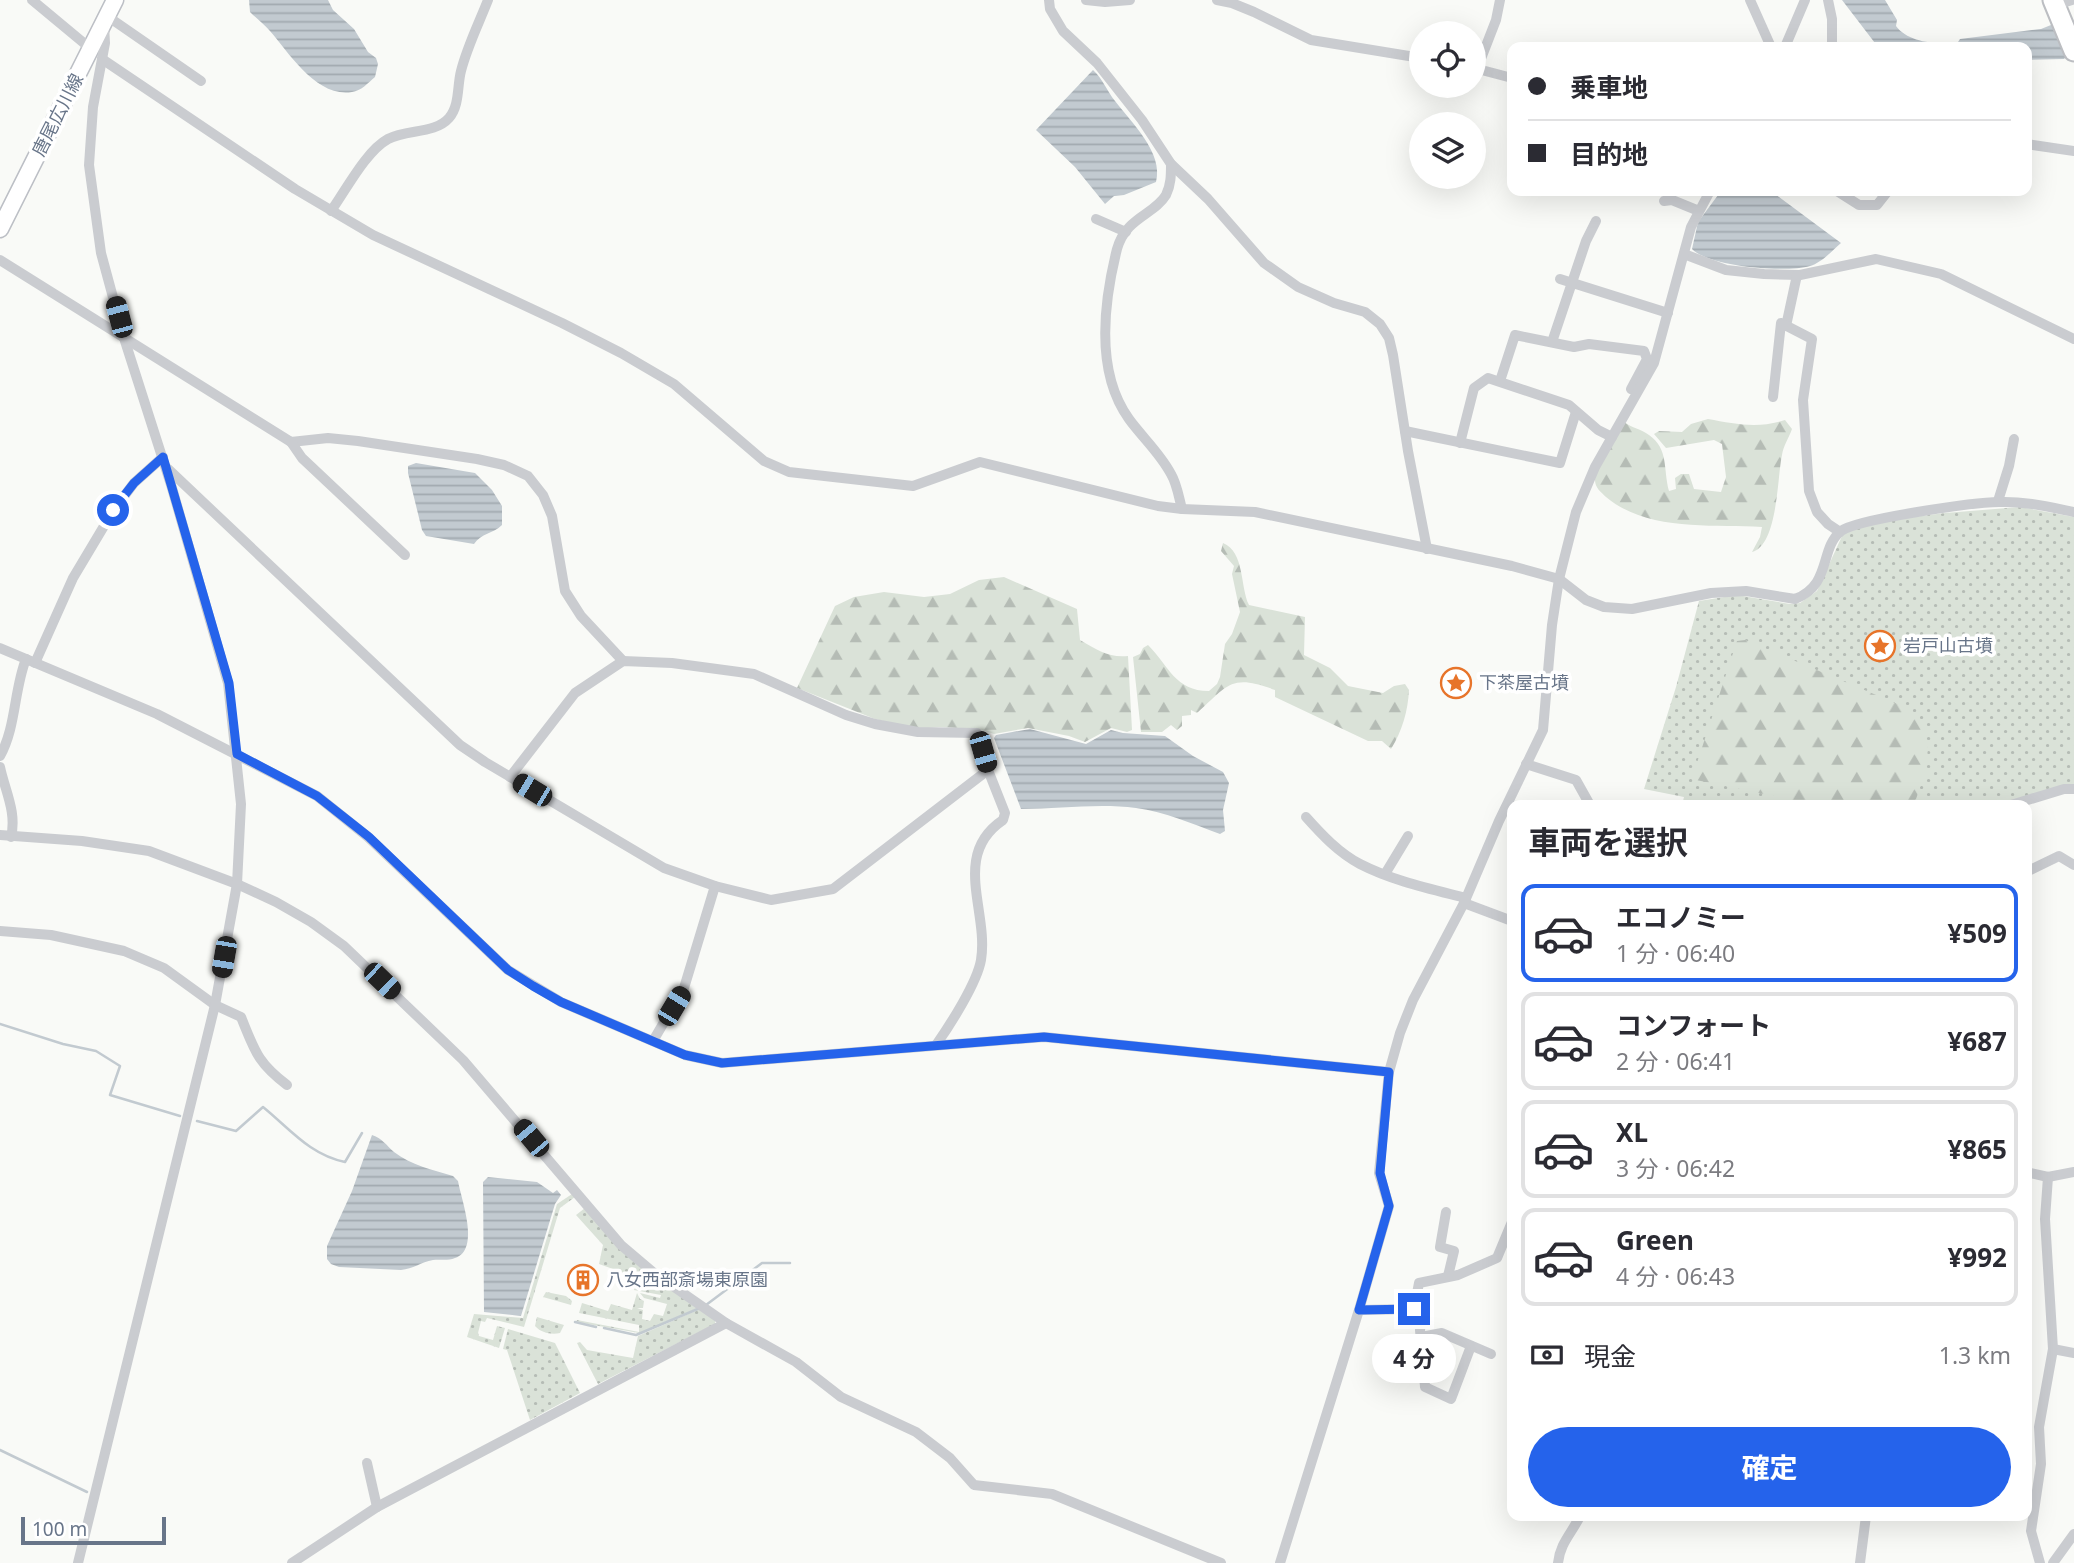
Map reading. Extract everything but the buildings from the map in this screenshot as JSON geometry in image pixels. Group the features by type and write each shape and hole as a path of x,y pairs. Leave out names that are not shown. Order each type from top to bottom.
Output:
{"highway":[{"path":"2060,6 2074,51"}],"main road":[{"name":"唐尾広川線","path":"0,229 97,54 106,20 115,0"}],"street":[{"path":"32,0 97,54 295,189 373,235 621,353 674,384 764,461 789,472 913,486 980,462 1158,506 1255,512 1512,566 1559,579 1586,600 1604,607 1632,608 1711,593 1745,591 1795,599 1813,588 1840,532 1850,526 1877,519 1998,501 2074,512"},
{"path":"331,211 367,158 385,140 404,132 437,127 448,119 455,107 461,70 488,0"},
{"path":"1049,0 1050,9 1063,31 1097,63 1142,120 1171,164 1208,199 1264,263 1298,287 1334,303 1365,312 1380,324 1391,346 1427,549"},
{"path":"1086,0 1130,0"},
{"path":"1217,0 1254,12 1311,40 1409,56"},
{"path":"1486,43 1496,20 1500,0"},
{"path":"1750,0 1769,42"},
{"path":"1787,42 1805,0"},
{"path":"1828,0 1832,19 1832,42"},
{"path":"106,20 201,81"},
{"path":"78,1563 215,1005 237,884 241,804 229,683 164,462 124,338 101,253 89,165 97,54"},
{"path":"1486,71 1507,77"},
{"path":"2032,145 2074,151"},
{"path":"1171,164 1170,184 1165,198 1133,222 1120,240 1105,306 1108,365 1113,390 1127,417 1172,475 1182,509"},
{"path":"1509,800 1543,730 1552,625 1559,579 1576,512 1595,467 1654,363 1691,227 1707,196"},
{"path":"1845,196 1859,205 1877,205 1884,196"},
{"path":"1664,197 1699,211"},
{"path":"1096,219 1126,232"},
{"path":"1552,342 1586,241 1596,221"},
{"path":"1684,254 1726,270 1797,275 1876,259 1919,268 1941,274 2074,339"},
{"path":"0,260 291,442 302,457 405,555"},
{"path":"1786,326 1797,275"},
{"path":"1560,279 1668,313"},
{"path":"1773,397 1781,323 1812,340 1803,400 1809,491 1817,512 1840,532"},
{"path":"1500,381 1515,335 1574,347 1589,344 1644,351 1647,359 1617,416 1622,419"},
{"path":"1460,443 1474,388 1488,378 1569,405 1598,430 1612,437"},
{"path":"1405,431 1560,463 1576,412"},
{"path":"291,442 328,438 391,445 495,463 528,476 544,495 552,516 565,591 581,616 623,661"},
{"path":"1998,501 2014,439"},
{"path":"0,756 7,741 19,676 31,661 73,578 113,510 134,483 164,462"},
{"path":"164,462 460,745 664,868 715,886 771,900 833,889 988,770"},
{"path":"0,648 157,714 317,796 369,837 508,970 561,1002 685,1055 722,1063 1044,1037 1389,1072"},
{"path":"510,777 575,693 623,661 672,663 754,674 846,715 875,724 918,732 978,733 988,770 1005,813 1003,820 990,829 981,843 974,867 982,941 981,962 970,987 936,1045"},
{"path":"1526,764 1576,780 1588,800"},
{"path":"0,767 14,824 6,836 82,841 149,851 237,884 276,902 311,922 344,946 463,1059 621,1245 654,1273 726,1323 796,1362 841,1397 916,1432 950,1458 974,1485 1052,1494 1221,1563"},
{"path":"2028,800 2064,789 2074,789"},
{"path":"1280,1563 1389,1206 1380,1173 1389,1072 1399,1033 1413,1000 1465,901 1507,804"},
{"path":"1306,817 1326,840 1361,865 1465,901 1507,919"},
{"path":"1385,874 1408,835"},
{"path":"2032,869 2059,856 2074,865"},
{"path":"653,1041 684,988 715,886"},
{"path":"0,930 51,935 124,951 164,968 215,1005 241,1017 259,1060 286,1085"},
{"path":"2032,1173 2048,1177 2074,1172"},
{"path":"2040,1563 2032,1531 2041,1464 2039,1427 2053,1349 2045,1219 2048,1177"},
{"path":"1446,1212 1440,1247 1454,1251 1448,1276"},
{"path":"1414,1309 1419,1283 1458,1275 1497,1258 1507,1234"},
{"path":"1359,1310 1423,1311 1421,1337 1425,1387 1451,1399 1471,1346"},
{"path":"292,1563 377,1507 726,1323"},
{"path":"1421,1337 1442,1333 1491,1354"},
{"path":"2053,1349 2074,1353"},
{"path":"367,1463 377,1507"},
{"path":"1558,1563 1563,1542 1578,1521"},
{"path":"1860,1563 1865,1521"},
{"path":"2053,1563 2074,1534"}],"green space":[{"path":"1708,419 1756,425 1785,420 1792,429 1783,452 1772,524 1761,547 1752,552 1762,527 1660,521 1623,508 1606,497 1596,485 1599,467 1624,422 1649,435 1660,447 1669,491 1676,489 1675,478 1681,474 1689,474 1694,489 1721,492 1726,477 1722,444 1714,440 1666,448 1654,434 1659,431 1682,432 1691,424"},
{"name":"岩戸山古墳","path":"2020,507 2074,517 2074,785 2020,800 1683,800 1684,797 1644,789 1699,601 1737,595 1790,604 1800,603 1817,591 1842,536 1850,530 1889,520"},
{"path":"1223,543 1230,548 1239,562 1249,605 1305,617 1304,655 1330,668 1348,686 1383,693 1394,686 1405,684 1409,690 1406,713 1391,749 1382,741 1368,741 1275,697 1275,690 1249,682 1231,685 1197,713 1191,710 1191,715 1182,716 1182,726 1177,730 1171,725 1162,732 1141,732 1133,657 1140,654 1143,648 1148,645 1174,676 1188,687 1209,691 1217,684 1225,644 1240,612 1232,574 1234,566 1221,551"},
{"path":"1004,577 1077,609 1080,640 1109,654 1128,656 1132,730 1127,732 1111,728 1085,742 1028,728 994,734 979,729 918,729 875,719 797,688 835,606 854,597 884,592 924,597 950,594 979,580"},
{"path":"1745,640 1900,705 1912,715 1921,725 1928,748 1916,799 1793,800 1696,780 1694,772 1737,641"},
{"path":"572,1194 575,1197 560,1208 524,1327 487,1318 485,1322 481,1321 479,1336 493,1340 497,1326 505,1328 499,1348 467,1337 474,1314 523,1318 557,1204"},
{"path":"585,1208 698,1308 639,1333 576,1322 577,1320 639,1332 639,1325 579,1313 582,1303 608,1311 611,1304 632,1310 637,1293 644,1301 643,1308 637,1308 643,1310 642,1319 650,1321 654,1314 663,1316 667,1304 644,1298 640,1293 660,1298 661,1295 634,1290 637,1277 599,1264 603,1245 576,1215"},
{"path":"546,1292 566,1296 572,1301 571,1305 543,1297"},
{"path":"700,1309 715,1319 715,1324 598,1384 577,1343 580,1342 587,1350 633,1358 638,1336"},
{"path":"537,1317 564,1325 560,1333 547,1333 535,1326"},
{"path":"508,1329 555,1343 580,1393 530,1420 507,1350 503,1349"}],"shaded area":[{"path":"249,0 328,0 333,10 354,29 368,52 376,58 378,64 375,77 352,92 327,88 305,72 268,28 250,12"},
{"path":"1842,0 1885,0 1901,32 1924,42 1874,42"},
{"path":"2051,25 2074,26 2074,48 2064,59 2032,60 2032,42 1958,42 1960,39 2041,29"},
{"path":"1093,70 1151,149 1157,171 1156,182 1124,195 1114,196 1105,204 1075,167 1036,130"},
{"path":"1717,196 1778,196 1841,243 1810,266 1784,269 1748,267 1715,260 1692,249 1698,222"},
{"path":"416,463 475,473 492,490 502,506 502,525 474,544 426,536 422,530 408,473 408,466"},
{"path":"1030,729 1086,744 1111,730 1165,736 1193,756 1223,772 1229,783 1223,810 1225,831 1220,834 1168,815 1136,808 1093,806 1021,809 994,738 996,735"},
{"path":"372,1135 408,1160 453,1176 458,1181 468,1235 463,1253 452,1259 433,1260 401,1270 339,1267 327,1259 327,1246 352,1191"},
{"path":"488,1177 537,1182 553,1193 557,1190 561,1195 555,1204 521,1316 484,1312 483,1182"}],"waterway":[{"path":"0,1024 63,1044 96,1051 120,1066 110,1095 180,1116"},
{"path":"197,1121 236,1131 263,1107 321,1154 345,1162 362,1133"},
{"path":"706,1305 762,1263 790,1263"},
{"path":"604,1328 636,1335 700,1308"},
{"path":"575,1322 596,1327"},
{"path":"0,1450 87,1492"}],"place":[{"name":"岩戸山古墳","path":"1880,646"},
{"name":"下茶屋古墳","path":"1456,683"},
{"name":"八女西部斎場東原園","path":"583,1280"}],"route":[{"path":"113,510 134,483 163,457 229,683 237,754 317,796 369,837 508,970 561,1002 685,1055 722,1063 1044,1037 1389,1072 1380,1173 1389,1206 1359,1310 1414,1309"}]}
